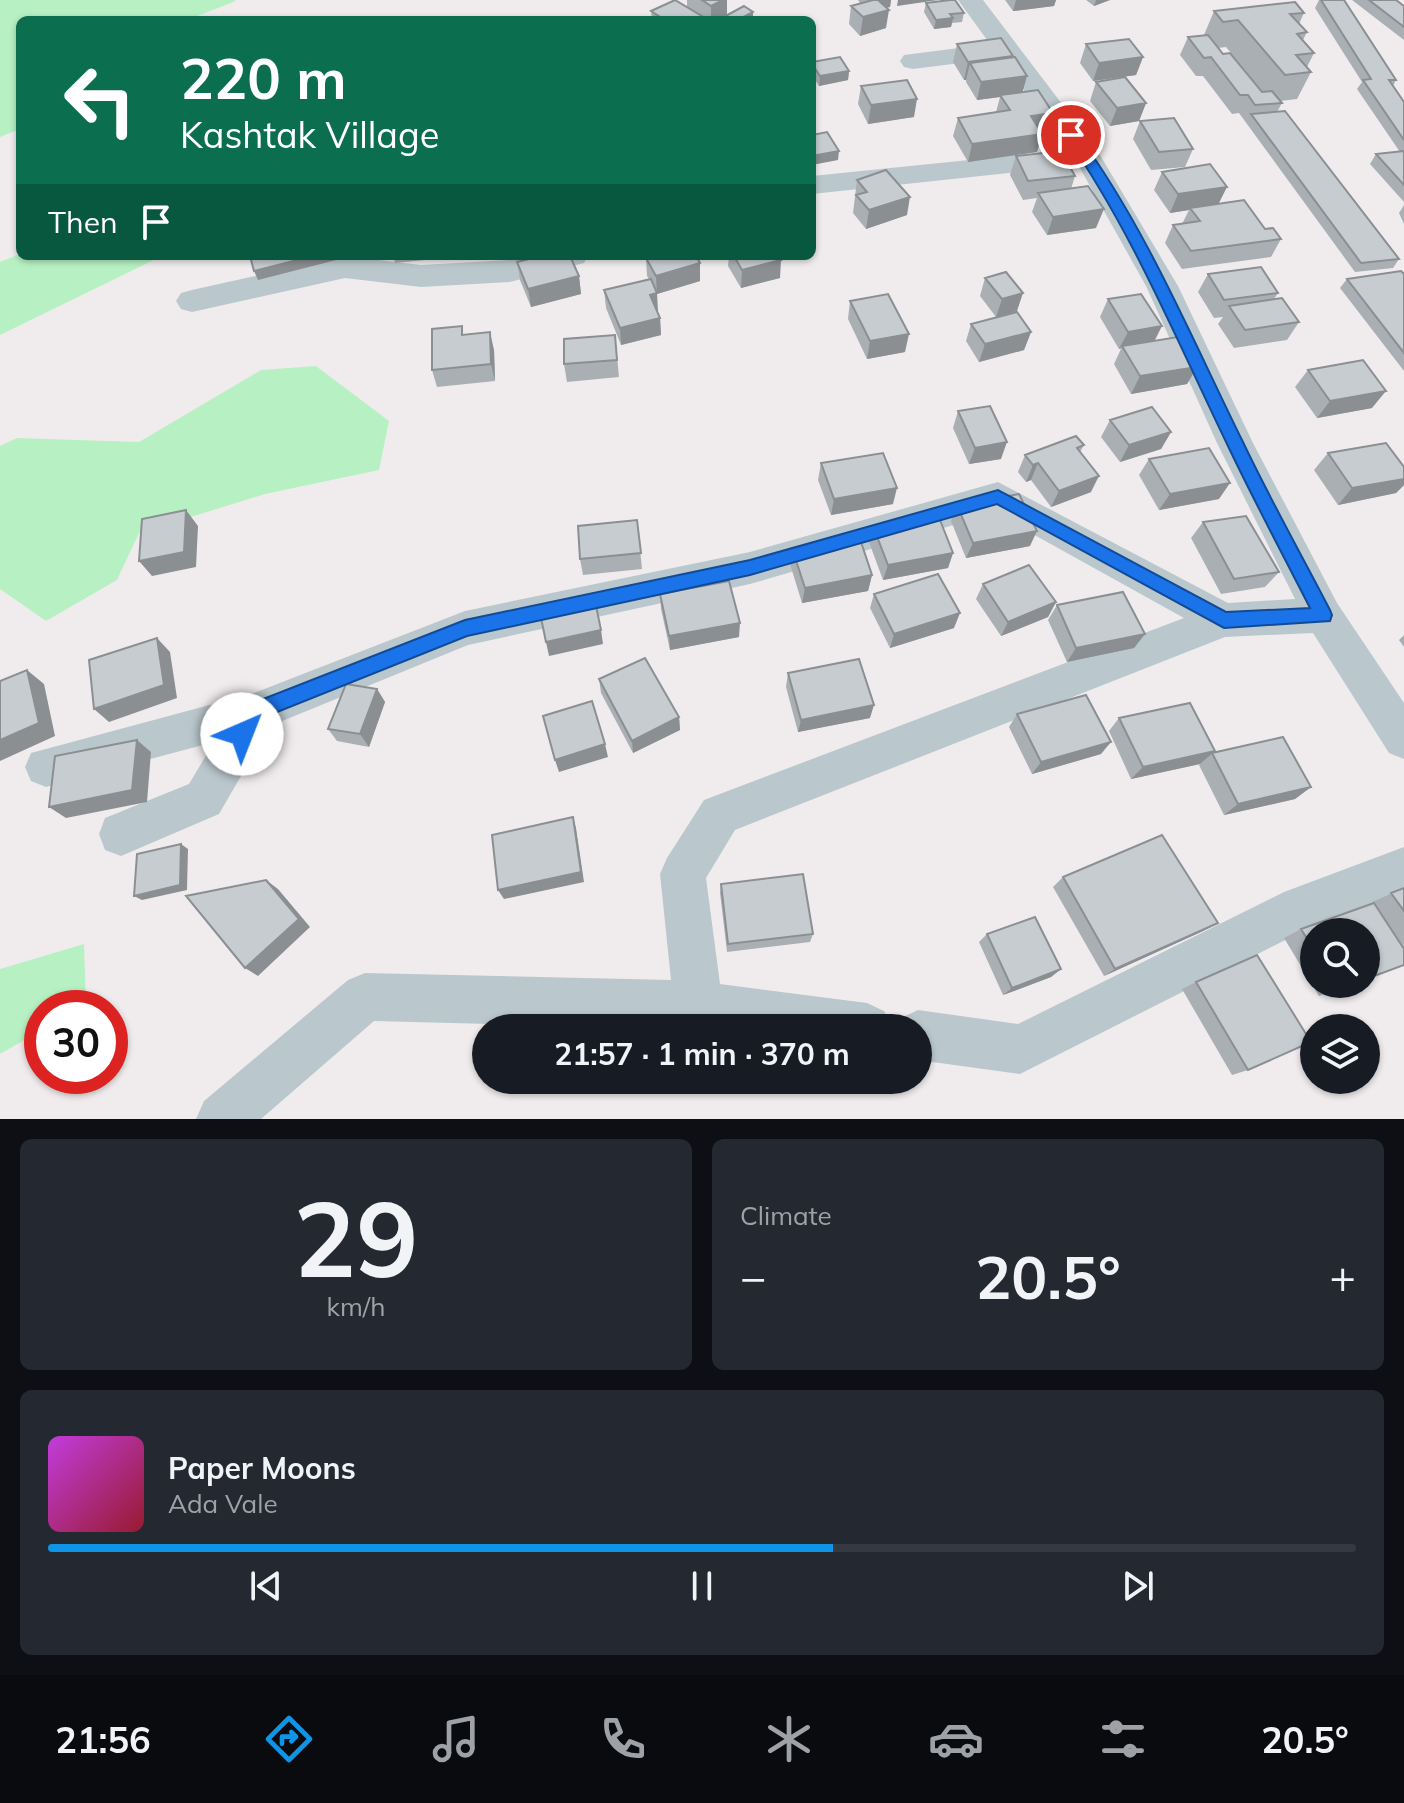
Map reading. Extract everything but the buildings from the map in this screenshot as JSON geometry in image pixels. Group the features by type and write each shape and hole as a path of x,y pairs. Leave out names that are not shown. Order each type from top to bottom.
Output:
{"street":[{"path":"970,0 1087,156 1162,286 1235,443 1323,615 1404,739"},
{"path":"913,61 1008,50"},
{"path":"816,185 1087,156"},
{"path":"192,301 345,267 421,276 510,271 556,260"},
{"path":"46,767 255,712 465,628 750,568 998,497 1224,620"},
{"path":"698,1005 683,874 720,815 1224,620 1323,615"},
{"path":"121,834 204,799 255,712"},
{"path":"932,1037 1020,1049 1300,908 1404,870"},
{"path":"222,1119 365,997 698,1005 764,1014"}],"green space":[{"path":"0,0 236,1 197,16 16,16 16,131 0,137"},
{"path":"16,256 16,260 154,260 0,335 0,262"},
{"path":"316,366 389,421 379,470 265,494 139,533 117,580 46,621 0,589 0,446 17,438 139,442 261,370"},
{"path":"84,944 86,990 24,990 24,1040 0,1054 0,969"}],"route":[{"path":"242,734 255,712 465,628 750,568 998,497 1224,620 1323,615 1235,443 1162,286 1087,156 1071,135"}]}
